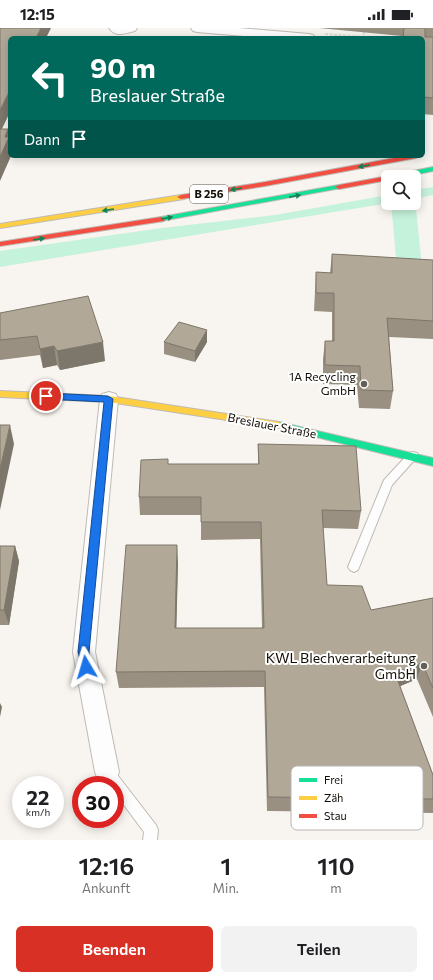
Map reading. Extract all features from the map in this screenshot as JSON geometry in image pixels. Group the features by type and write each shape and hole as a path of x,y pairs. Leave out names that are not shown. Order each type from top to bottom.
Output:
{"main road":[{"name":"B 256","path":"0,226 265,184 405,158"},
{"path":"421,171 433,169"},
{"name":"B 256","path":"0,244 147,222 381,179"},
{"name":"Breslauer Straße","path":"0,394 108,399 274,424 433,462"}],"street":[{"path":"197,28 287,36"},
{"path":"107,772 84,652 108,399"}],"lane":[{"path":"354,567 388,483 413,456"},
{"path":"107,772 151,830 150,840"}],"green space":[{"path":"433,187 433,195 421,198 421,189"},
{"path":"381,196 381,204 0,267 0,251 162,228 275,215"},
{"path":"392,210 416,210 422,267 397,268"}],"building":[{"path":"0,28 41,28 37,36 8,36 8,94 0,110"},
{"path":"404,28 425,28 425,36 403,36"},
{"path":"425,37 433,37 433,98 425,97"},
{"path":"0,129 8,129 5,137 8,137 8,139 0,157"},
{"path":"332,254 433,260 433,321 387,318 393,391 361,390 360,366 325,365 325,341 334,341 334,293 316,293 316,272 332,273"},
{"path":"88,296 103,342 57,351 54,346 40,349 37,336 0,340 0,313"},
{"path":"179,322 207,330 195,351 164,342"},
{"path":"0,425 10,425 0,469"},
{"path":"258,444 356,446 361,511 322,510 327,585 362,586 371,610 433,598 433,688 422,663 395,673 433,775 433,799 423,799 423,766 291,766 291,797 268,797 265,671 116,672 126,545 177,545 175,628 264,628 261,522 201,522 201,497 139,497 141,460 168,459 168,464 259,464"},
{"path":"0,546 15,546 4,610 0,610"}],"traffic: fast":[{"path":"421,171 433,169"},
{"path":"161,219 339,187"},
{"path":"279,425 433,462"}],"traffic: slow":[{"path":"0,226 181,197"},
{"path":"0,394 109,399 279,425"}],"traffic: jam":[{"path":"181,197 265,184 405,158"},
{"path":"339,187 381,179"},
{"path":"0,244 161,219"}],"place":[{"name":"1A Recycling GmbH","path":"364,384"},
{"name":"KWL Blechverarbeitung GmbH","path":"424,666"}],"route":[{"path":"46,396 108,399 84,652 86,667"}]}
